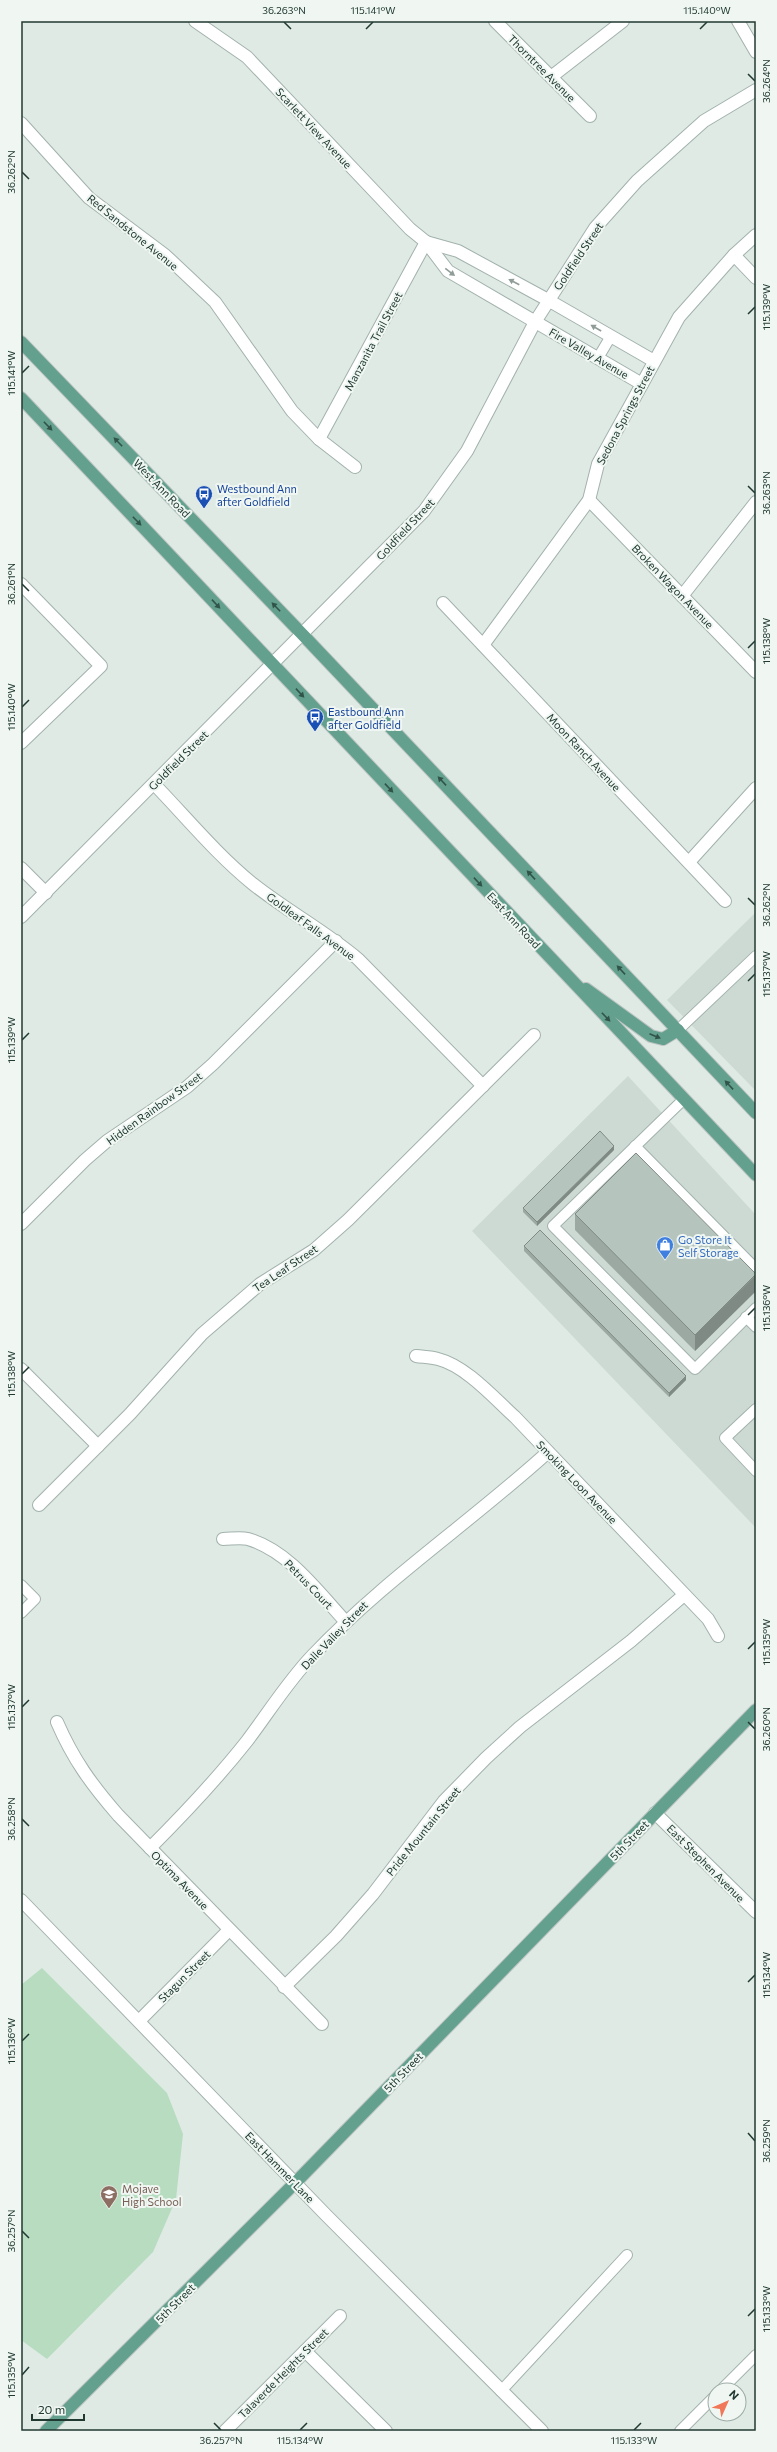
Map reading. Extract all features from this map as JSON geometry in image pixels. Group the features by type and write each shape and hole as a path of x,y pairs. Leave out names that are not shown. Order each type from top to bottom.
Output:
{"main road":[{"name":"West Ann Road","path":"21,342 303,635"},
{"path":"21,398 273,665"},
{"path":"303,635 756,1113"},
{"name":"East Ann Road","path":"273,665 756,1175"},
{"path":"566,974 651,1036 663,1039 678,1030"},
{"name":"5th Street","path":"46,2431 296,2182 756,1710"}],"street":[{"name":"Scarlett View Avenue","path":"195,21 247,57 410,229 426,242 448,271 535,322"},
{"name":"Thorntree Avenue","path":"495,21 590,116"},
{"path":"551,77 623,21"},
{"path":"738,21 756,52"},
{"name":"Goldfield Street","path":"21,917 303,635 424,511 467,451 535,322 595,228 637,181 704,121 756,90"},
{"name":"Red Sandstone Avenue","path":"21,123 89,198 165,255 215,302 292,411 320,439 355,467"},
{"name":"Sedona Springs Street","path":"482,645 589,500 598,464 679,317 734,256 756,235"},
{"name":"Scarlett View Avenue","path":"426,242 458,252 548,300"},
{"name":"Manzanita Trail Street","path":"320,439 426,242"},
{"path":"734,256 756,278"},
{"path":"548,300 654,361"},
{"name":"Fire Valley Avenue","path":"535,322 642,384"},
{"name":"Broken Wagon Avenue","path":"589,500 756,672"},
{"path":"682,596 756,502"},
{"path":"21,584 101,666 21,743"},
{"name":"Moon Ranch Avenue","path":"443,602 725,901"},
{"name":"Goldleaf Falls Avenue","path":"154,784 253,884 336,941 358,959 483,1086"},
{"path":"689,862 756,788"},
{"path":"21,868 46,893"},
{"name":"Hidden Rainbow Street","path":"21,1224 102,1146 125,1127 187,1087 214,1064 336,941"},
{"name":"Tea Leaf Street","path":"39,1505 98,1446 202,1334 228,1310 260,1284 319,1245 534,1035"},
{"name":"Smoking Loon Avenue","path":"416,1356 439,1359 473,1379 515,1417 708,1619 718,1636"},
{"path":"21,1369 98,1446"},
{"name":"Dalle Valley Street","path":"150,1848 218,1777 290,1682 371,1597 502,1493 548,1452"},
{"name":"Petrus Court","path":"223,1539 246,1539 281,1556 346,1622"},
{"name":"Pride Mountain Street","path":"284,1987 340,1931 373,1894 444,1801 486,1758 520,1727 625,1646 684,1595"},
{"name":"Optima Avenue","path":"57,1722 71,1754 91,1784 150,1848 284,1987 322,2024"},
{"name":"East Stephen Avenue","path":"655,1813 756,1912"},
{"name":"East Hammer Lane","path":"21,1900 296,2182 542,2431"},
{"name":"Stagun Street","path":"139,2021 229,1930"},
{"name":"Talaverde Heights Street","path":"225,2431 340,2316"},
{"path":"305,2351 386,2431"}],"lane":[{"path":"598,358 611,336"},
{"path":"678,1030 756,956"},
{"path":"684,1099 553,1226 694,1369 756,1308"},
{"path":"635,1146 756,1268"},
{"path":"746,1317 756,1327"},
{"path":"756,1409 725,1438 756,1471"},
{"path":"21,1585 35,1599 21,1613"},
{"path":"502,2391 626,2255"},
{"path":"729,2382 756,2355"},
{"path":"680,2431 707,2404"}],"shaded area":[{"path":"756,912 756,1091 667,1000"},
{"path":"628,1076 756,1215 756,1528 472,1231"}],"green space":[{"name":"Mojave High School","path":"42,1968 167,2093 183,2134 176,2199 153,2252 47,2359 21,2340 21,1985"}],"building":[{"path":"600,1131 614,1146 537,1222 523,1208"},
{"name":"Go Store It Self Storage","path":"636,1153 756,1274 695,1335 575,1214"},
{"path":"540,1230 686,1376 669,1393 524,1246"}],"place":[{"name":"Westbound Ann after Goldfield","path":"204,509"},
{"name":"Eastbound Ann after Goldfield","path":"315,732"},
{"name":"Go Store It Self Storage","path":"665,1260"},
{"name":"Mojave High School","path":"109,2209"}]}
